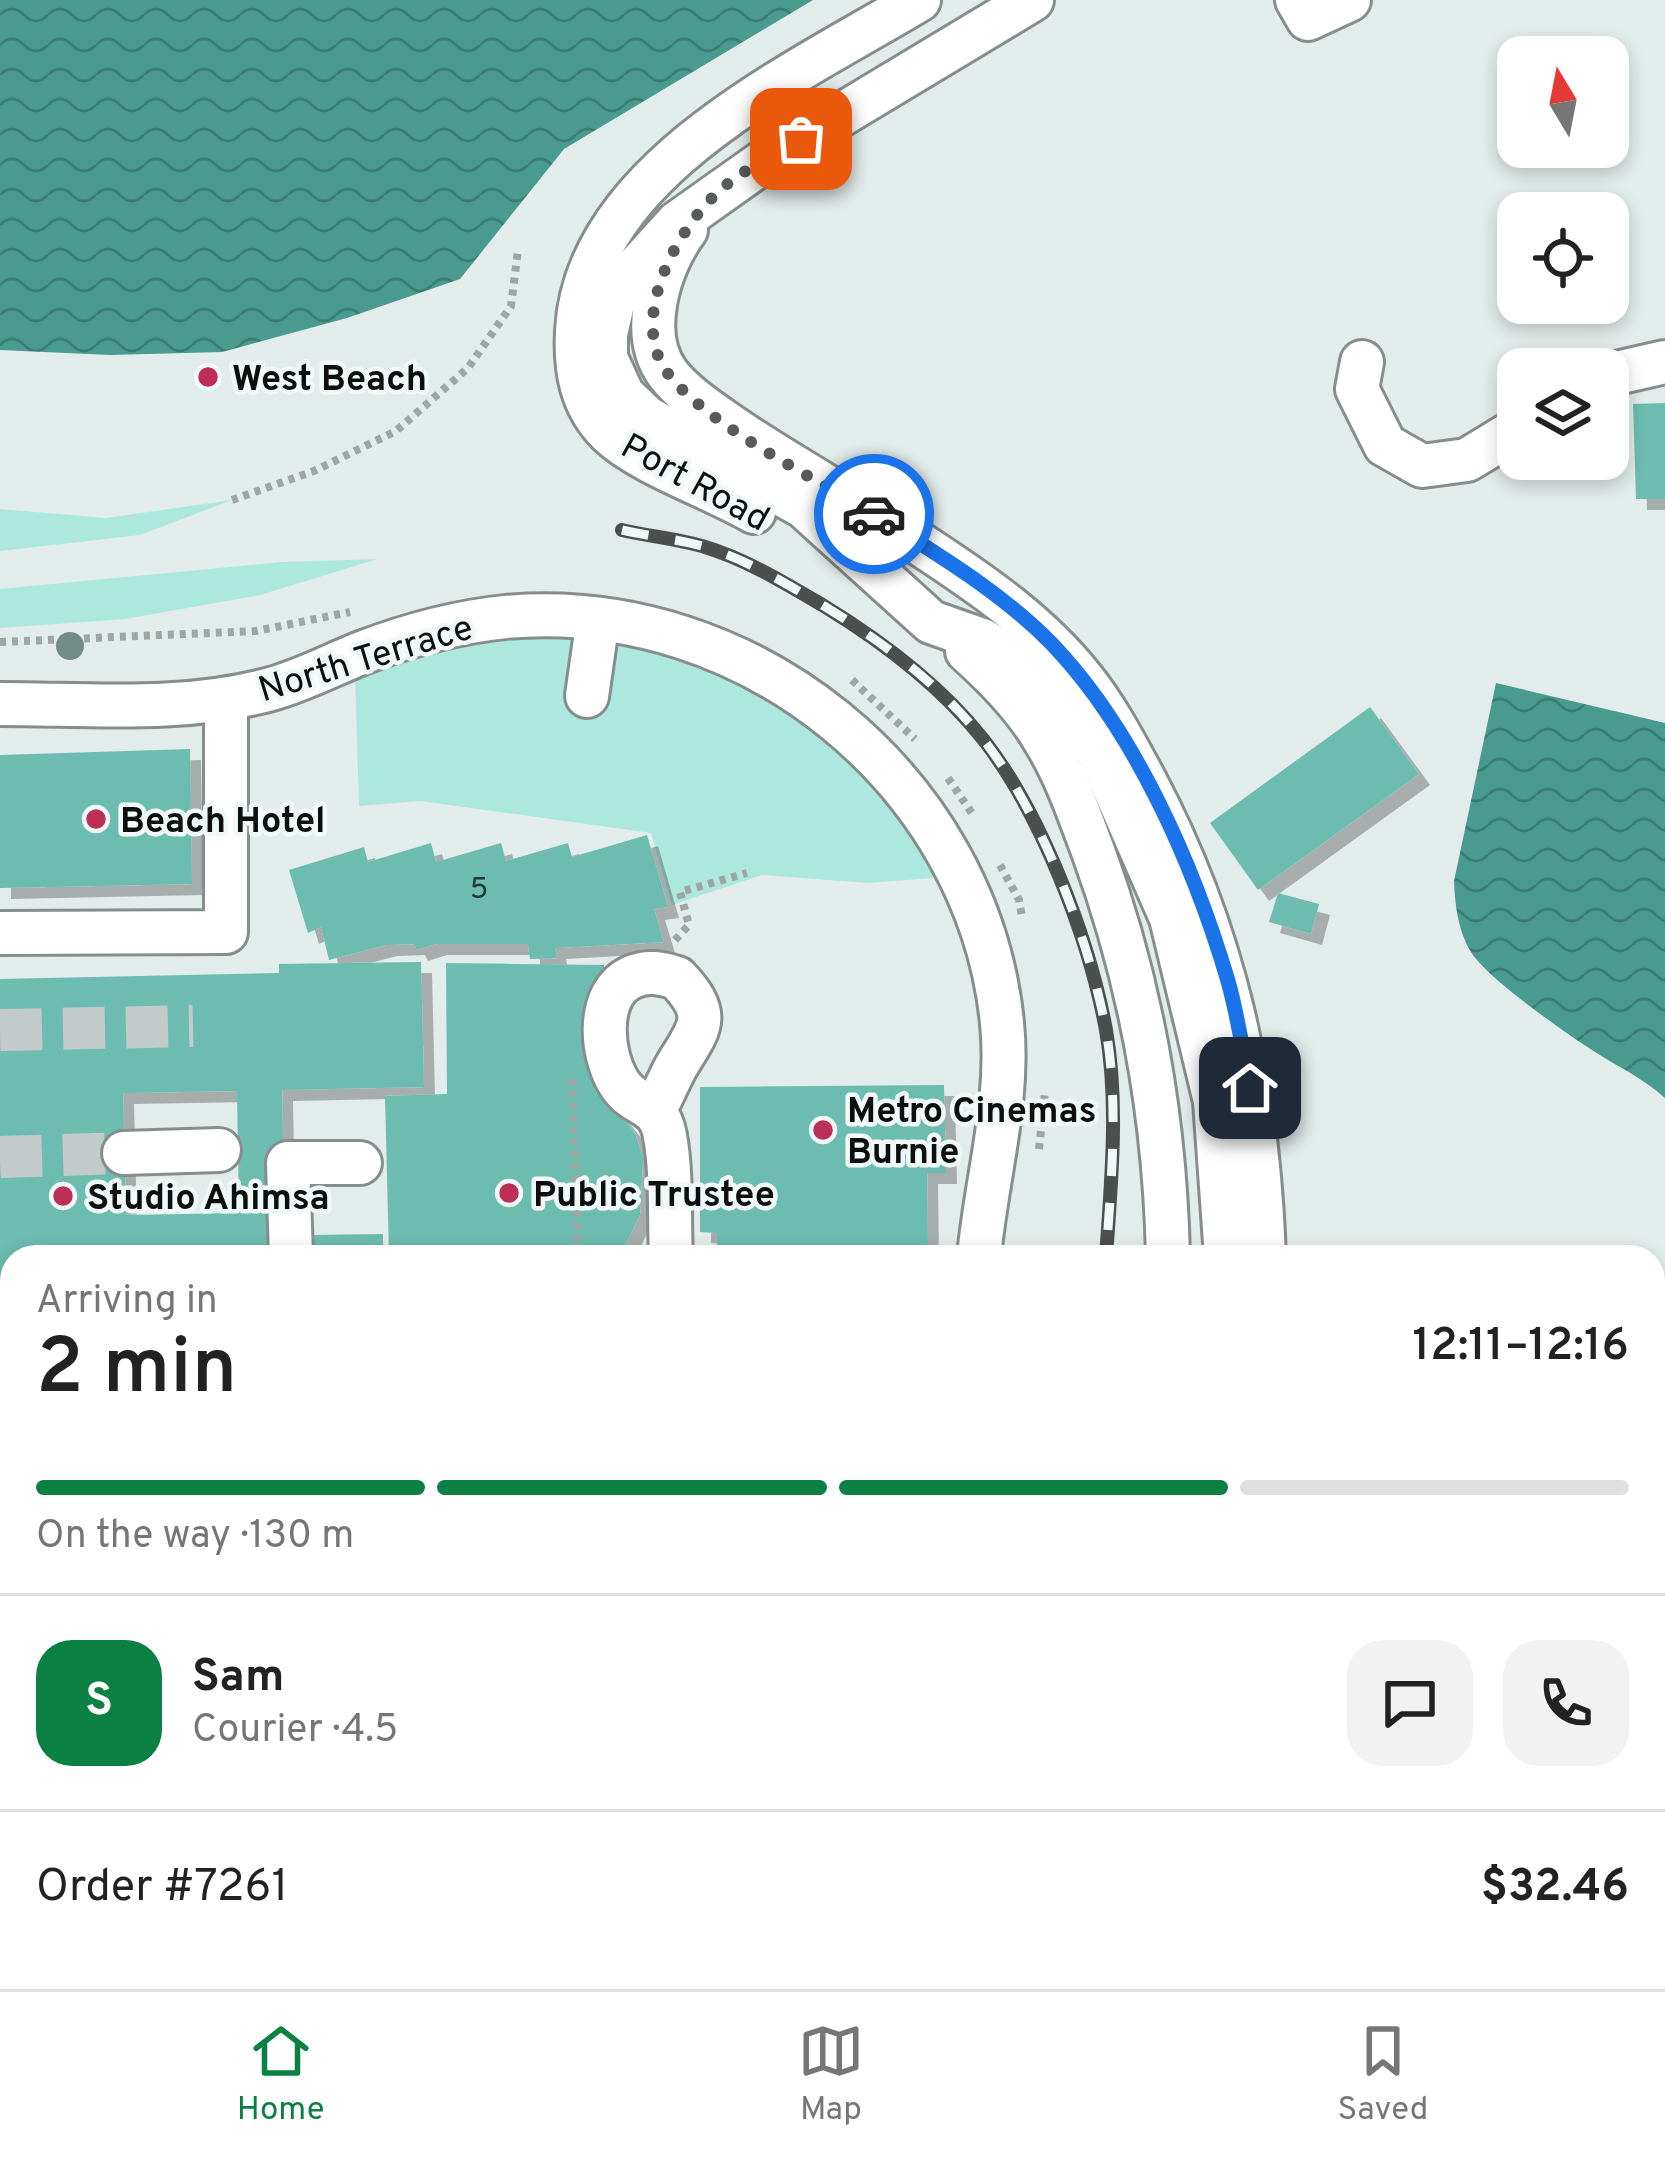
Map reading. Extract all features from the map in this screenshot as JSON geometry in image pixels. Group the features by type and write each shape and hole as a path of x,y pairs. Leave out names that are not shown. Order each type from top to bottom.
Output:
{"street":[{"name":"Port Road","path":"919,0 728,116 639,191 593,261 583,289 576,346 584,398 593,415 622,444 831,556 931,622 982,640 1031,670 1070,710 1108,773 1171,918 1215,1101 1225,1245"},
{"name":"Port Road","path":"1033,0 718,192 653,246 613,303 606,334 611,375 622,395 646,417 804,507 832,529 992,673 1021,705 1054,758 1092,850 1133,978 1154,1078 1166,1179 1168,1245"},
{"path":"1297,0 1308,19 1348,0"},
{"name":"Port Road","path":"718,192 682,236 664,274 653,316 653,347 668,374 702,406 1013,608 1080,676 1108,712 1197,891 1228,983 1250,1088 1262,1183 1264,1245"},
{"path":"1362,362 1358,388 1385,445 1422,466 1467,460 1497,442"},
{"path":"1629,370 1665,362"},
{"name":"North Terrace","path":"0,704 173,704 226,699 273,689 365,652 468,622 541,616 598,619 692,642 772,674 844,725 904,788 961,874 978,917 1002,1022 1001,1111 981,1245"},
{"path":"587,696 598,619"},
{"path":"0,933 226,932 226,699"},
{"path":"656,1109 665,1135 670,1245"},
{"path":"124,1153 219,1150"},
{"path":"291,1245 288,1162 360,1162"}],"path":[{"path":"232,500 314,471 396,431 468,368 511,306 518,250"},
{"path":"0,642 256,632 365,609"},
{"path":"845,676 864,687 920,745"},
{"path":"934,762 974,817"},
{"path":"997,858 1019,900 1024,922"},
{"path":"689,925 680,892 747,873"},
{"path":"572,1062 578,1245"},
{"path":"1037,1159 1046,1078"}],"shaded area":[{"path":"232,500 140,535 0,551 0,509 106,518"},
{"path":"378,559 260,595 125,619 0,628 0,589 283,562"},
{"path":"567,633 699,661 790,702 867,771 946,877 868,883 762,875 672,905 651,833 421,801 359,806 355,675 438,643"}],"water":[{"path":"0,0 813,0 564,149 460,279 347,318 222,352 110,355 0,350"},
{"path":"1496,683 1665,723 1665,1098 1516,996 1477,960 1462,933 1454,881"}],"building":[{"path":"1665,403 1665,499 1636,499 1633,404"},
{"path":"1370,707 1419,774 1258,890 1210,823"},
{"name":"Beach Hotel","path":"190,749 192,884 0,888 0,755"},
{"path":"647,835 668,907 654,909 664,942 555,948 557,958 530,959 528,944 436,944 417,950 414,944 386,945 329,960 321,927 308,933 289,870 364,847 368,862 431,843 436,862 501,843 506,861 568,843 572,857"},
{"path":"1278,893 1319,904 1311,934 1269,922"},
{"path":"421,962 424,1087 282,1090 285,1245 0,1245 0,979 279,973 279,964","holes":["237,1091 239,1213 126,1215 123,1093"]},
{"path":"446,963 604,965 605,1096 635,1133 643,1158 640,1214 626,1245 389,1245 385,1096 447,1094"},
{"name":"Metro Cinemas Burnie","path":"944,1085 946,1173 927,1173 928,1245 717,1245 717,1233 700,1232 700,1087"},
{"path":"383,1234 383,1245 312,1245 312,1235"}],"tunnel":[{"path":"0,1030 193,1026"},
{"path":"0,1157 124,1153"}],"railway":[{"path":"622,530 718,551 824,606 929,683 966,719 1004,769 1060,878 1088,956 1106,1030 1113,1115 1107,1245"}],"way so far":[{"path":"801,139 718,192 682,236 664,274 653,316 653,347 668,374 702,406 874,514"}],"place":[{"name":"West Beach","path":"208,377"},
{"name":"Beach Hotel","path":"96,819"},
{"name":"Metro Cinemas Burnie","path":"823,1130"},
{"name":"Public Trustee","path":"509,1193"},
{"name":"Studio Ahimsa","path":"63,1196"}],"route":[{"path":"874,514 1013,608 1049,641 1108,712 1197,891 1228,983 1250,1088"}]}
